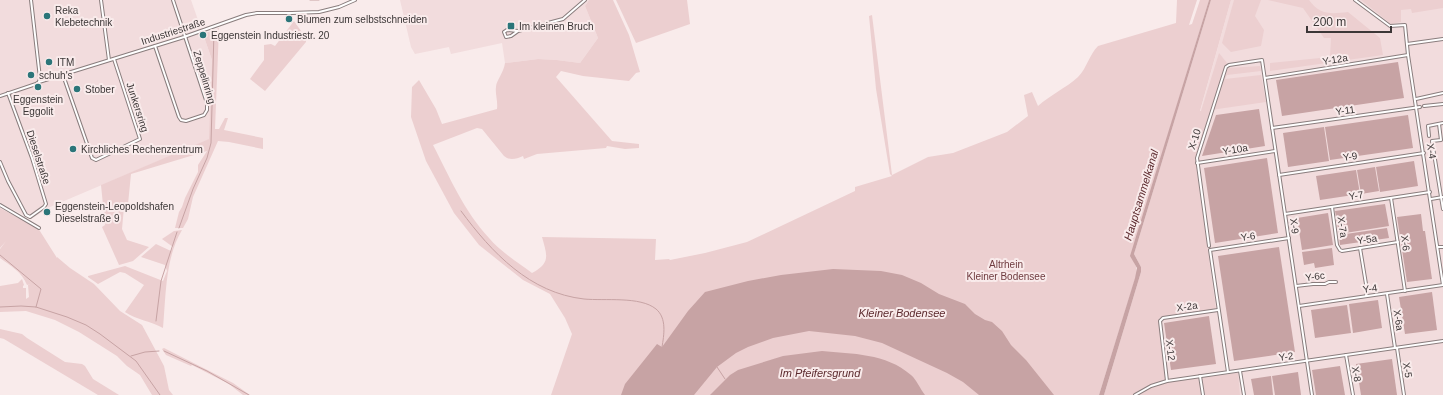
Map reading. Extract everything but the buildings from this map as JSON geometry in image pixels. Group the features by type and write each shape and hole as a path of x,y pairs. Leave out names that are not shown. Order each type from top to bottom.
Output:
{"street":[{"path":"31,0 40,78 39,82"},
{"path":"101,0 109,60"},
{"name":"Zeppelinring","path":"155,46 179,118 186,121 204,115 207,108 173,0"},
{"name":"Industriestraße","path":"0,96 39,82 252,14 319,12 339,7 355,0"},
{"path":"518,31 507,30 504,34 506,38 518,31 563,19 585,0"},
{"name":"X-4","path":"1355,0 1390,26 1405,25 1408,55 1416,99 1419,107 1443,285"},
{"path":"1407,44 1443,39"},
{"name":"Y-12a","path":"1265,78 1408,55"},
{"name":"Junkersring","path":"63,75 92,158 96,160 140,139 114,59"},
{"name":"X-9","path":"1229,64 1262,60 1312,395"},
{"name":"X-10","path":"1209,246 1197,158 1226,67 1229,64"},
{"name":"Dieselstraße","path":"0,162 8,181 28,217 44,207 46,204 32,158 8,93"},
{"path":"1416,99 1443,93"},
{"path":"1424,106 1443,104"},
{"name":"Y-11","path":"1272,128 1419,107"},
{"path":"1429,136 1428,126 1443,123"},
{"path":"1439,124 1441,140 1432,141 1443,209"},
{"name":"Y-10a","path":"1197,163 1276,151"},
{"name":"Y-9","path":"1279,175 1424,153"},
{"name":"Y-7","path":"1285,214 1430,192"},
{"name":"X-6","path":"1391,198 1405,291"},
{"path":"1431,200 1442,198"},
{"path":"0,205 39,228"},
{"name":"X-7a","path":"1332,207 1338,249"},
{"name":"Y-6","path":"1218,310 1210,250 1288,238"},
{"name":"Y-5a","path":"1338,249 1342,251 1398,242"},
{"path":"1438,247 1443,247"},
{"path":"1360,248 1367,290 1366,297"},
{"name":"Y-6c","path":"1296,286 1336,282"},
{"name":"Y-4","path":"1299,306 1443,285"},
{"name":"X-6a","path":"1387,294 1396,348"},
{"path":"1218,310 1228,372"},
{"name":"X-2a","path":"1160,321 1163,318 1218,310"},
{"name":"X-12","path":"1160,321 1167,381"},
{"name":"Y-2","path":"1135,395 1151,386 1167,381 1443,341"},
{"name":"X-5","path":"1396,348 1404,395"},
{"name":"X-8","path":"1346,355 1353,395"},
{"path":"1240,371 1244,395"},
{"path":"1200,376 1203,395"}],"shaded area":[{"path":"0,0 191,0 212,60 210,139 50,207 31,219 0,203"},
{"path":"400,0 589,0 585,6 598,38 580,63 538,59 505,63 502,43 451,54 449,47 415,54 411,47"},
{"path":"1231,0 1443,0 1443,395 1115,395 1200,112"}],"green space":[{"name":"Altrhein Kleiner Bodensee","path":"589,0 613,0 629,35 640,72 636,73 629,81 583,76 561,71 556,77 612,141 639,144 639,148 625,149 607,146 606,148 537,154 524,159 523,156 511,159 504,156 482,129 477,128 433,145 458,193 480,228 509,257 532,273 545,262 546,254 542,237 656,239 655,260 670,260 747,242 855,191 855,187 892,176 890,174 876,89 869,16 872,15 892,175 928,157 953,153 1007,132 1028,116 1024,95 1032,92 1038,106 1078,77 1084,70 1092,53 1098,46 1176,23 1177,0 1197,0 1189,25 1192,24 1200,0 1209,0 1131,256 1136,266 1137,273 1099,395 551,395 572,334 565,318 550,294 523,280 479,245 454,213 426,161 411,117 412,87 419,80 436,109 442,124 497,109 496,85 505,63 538,59 580,63 598,38 585,6"},
{"path":"616,0 687,0 690,24 636,43"},
{"path":"1211,0 1231,0 1200,111 1219,53 1227,63 1227,68 1260,66 1261,71 1227,75 1225,79 1261,75 1266,102 1211,110 1195,158 1216,309 1159,318 1167,382 1238,373 1240,395 1104,395 1141,272 1141,267 1134,254"},
{"path":"1234,0 1261,0 1255,16 1264,30 1261,46 1231,52 1222,43"},
{"path":"1268,0 1309,0 1321,11 1331,13 1348,12 1380,38 1383,55 1270,71 1270,63 1330,57 1331,38 1324,38 1303,8"},
{"path":"1361,0 1443,0 1443,8 1412,13 1411,9 1401,10 1401,22 1391,24"},
{"path":"294,21 306,38 306,42 265,91 250,79 264,60 264,45 271,44 275,46"},
{"path":"219,28 215,129 219,129 225,118 228,118 224,130 263,138 263,149 218,141 193,197 188,219 183,228 175,228 179,212 198,172 198,165 207,151 131,174 128,204 124,207 122,229 127,240 149,247 133,261 119,265 102,227 105,225 101,185 209,139 212,60 203,34"},
{"path":"0,208 38,228 57,258 94,284 120,311 142,325 164,366 169,390 173,395 152,395 140,375 127,366 117,356 79,332 55,320 26,311 0,312 0,286 18,283 22,279 24,285 23,288 26,288 26,299 29,297 28,285 31,284 27,285 19,273 0,258 0,249 6,241 0,248"},
{"path":"182,230 176,241 169,265 163,328 125,312 144,285 125,273 120,272 98,284 88,277 125,266 163,281 167,271 165,265 141,257 156,244 171,251 173,247 162,239 174,231"},
{"path":"0,329 22,334 65,362 82,364 85,366 93,379 119,395 98,395 0,338"},
{"path":"164,348 233,383 250,395 243,395 229,384 192,365 191,366 166,355 162,349"}],"water":[{"path":"1209,0 1211,0 1134,254 1141,267 1141,272 1104,395 1099,395 1135,278 1137,268 1130,256"},
{"path":"1398,62 1404,98 1282,116 1276,80"},
{"path":"1259,109 1265,146 1202,156 1216,115"},
{"path":"1408,115 1413,148 1330,160 1325,127"},
{"path":"1324,127 1329,161 1288,167 1283,133"},
{"path":"1267,158 1278,233 1215,243 1204,168"},
{"path":"1414,161 1418,186 1380,192 1376,167"},
{"path":"1375,167 1379,191 1361,194 1357,170"},
{"path":"1356,170 1360,194 1320,200 1316,176"},
{"path":"1385,204 1389,226 1339,234 1335,211"},
{"path":"1328,213 1333,245 1302,250 1297,218"},
{"path":"1421,214 1432,279 1407,282 1397,217"},
{"path":"1387,228 1389,238 1340,245 1339,235"},
{"path":"1279,247 1295,352 1234,361 1218,256"},
{"path":"1332,248 1334,265 1315,268 1314,263 1304,265 1302,252"},
{"name":"Kleiner Bodensee","path":"833,269 881,271 902,275 921,283 939,294 965,304 975,314 992,322 1002,331 1011,345 1026,360 1054,395 979,395 963,382 947,373 882,343 855,336 809,331 773,338 736,353 717,367 694,395 621,395 625,384 657,344 662,347 688,311 705,292 748,281 781,275"},
{"path":"1432,292 1437,330 1405,334 1399,297"},
{"path":"1378,300 1382,328 1353,333 1349,304"},
{"path":"1347,305 1351,333 1315,338 1311,310"},
{"path":"1209,316 1216,364 1171,370 1164,323"},
{"name":"Im Pfeifersgrund","path":"822,351 857,354 891,362 911,375 925,395 710,395 730,375 738,370 783,356"},
{"path":"1392,359 1397,395 1361,395 1356,364"},
{"path":"1340,366 1345,395 1316,395 1312,370"},
{"path":"1298,372 1301,395 1275,395 1272,376"},
{"path":"1271,376 1273,395 1254,395 1251,379"}],"waterway":[{"path":"310,0 319,0"},
{"path":"179,228 193,189 207,158 211,143 214,31"},
{"path":"461,211 499,256 530,280 546,289 564,295 584,299 641,302 656,309 662,317 664,327 662,347"},
{"path":"156,321 161,281 177,232"},
{"path":"0,255 41,289 36,307"},
{"path":"0,307 36,307 86,325 136,361 160,395"},
{"path":"131,356 145,352 159,351"},
{"path":"164,351 207,371 249,395"},
{"path":"717,367 725,379"}],"place":[{"name":"Reka Klebetechnik","path":"47,16"},
{"name":"Blumen zum selbstschneiden","path":"289,19"},
{"name":"Im kleinen Bruch","path":"511,26"},
{"name":"Eggenstein Industriestr. 20","path":"203,35"},
{"name":"ITM","path":"49,62"},
{"name":"schuh's","path":"31,75"},
{"name":"Eggenstein Eggolit","path":"38,87"},
{"name":"Stober","path":"77,89"},
{"name":"Kirchliches Rechenzentrum","path":"73,149"},
{"name":"Eggenstein-Leopoldshafen Dieselstraße 9","path":"47,212"}],"water label":[{"name":"Hauptsammelkanal","path":"1141,195"}]}
